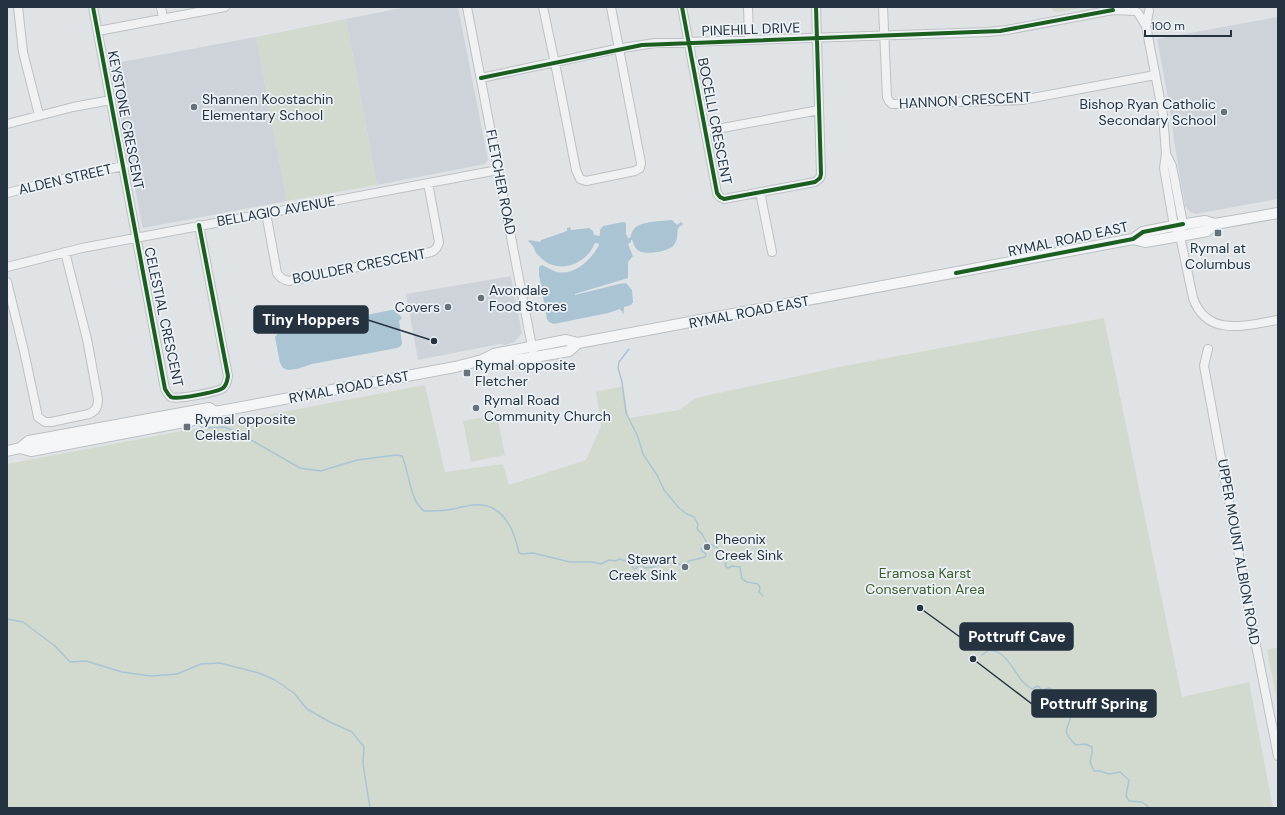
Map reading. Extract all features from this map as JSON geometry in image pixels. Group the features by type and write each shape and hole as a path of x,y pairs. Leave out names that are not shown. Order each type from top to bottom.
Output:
{"main road":[{"name":"RYMAL ROAD EAST","path":"1133,239 1145,242 1180,236 1207,231 1215,224 1278,213"},
{"name":"RYMAL ROAD EAST","path":"7,451 20,448 31,451 210,417 215,412 455,367 482,360 494,354 532,346 566,340 578,343 1133,239 1143,232 1205,220 1215,224"},
{"name":"RYMAL ROAD EAST","path":"482,360 495,363 534,357 569,350 578,343"}],"street":[{"path":"18,7 23,52 39,116"},
{"name":"KEYSTONE CRESCENT","path":"93,7 137,237"},
{"path":"161,7 163,19"},
{"path":"98,32 225,7"},
{"name":"FLETCHER ROAD","path":"467,7 534,357"},
{"path":"543,7 577,176 586,181 632,172 640,168 641,160 611,7"},
{"name":"BOCELLI CRESCENT","path":"682,7 717,193 720,197 726,199 815,182 820,178 816,7"},
{"path":"748,7 749,40"},
{"path":"883,7 884,35"},
{"name":"PINEHILL DRIVE","path":"481,78 655,43 1000,31 1116,8 1135,10 1144,14 1150,9"},
{"path":"1150,9 1146,26 1163,115 1166,154 1172,166 1178,225 1196,306 1206,318 1218,325 1232,327 1278,320"},
{"path":"1135,10 1146,26"},
{"name":"HANNON CRESCENT","path":"884,35 887,97 892,104 1022,100 1155,75"},
{"path":"7,124 111,100"},
{"path":"706,131 819,110"},
{"name":"ALDEN STREET","path":"7,193 83,174 124,166"},
{"name":"BELLAGIO AVENUE","path":"7,266 137,237 498,170"},
{"name":"BOULDER CRESCENT","path":"266,213 277,273 284,280 290,281 435,250 439,242 428,183"},
{"path":"760,192 772,252"},
{"name":"CELESTIAL CRESCENT","path":"137,237 165,390 171,397 176,398 217,390 225,386 228,376 199,225"},
{"path":"7,282 38,417 45,422 51,422 93,412 97,408 98,399 87,339 65,252"},
{"name":"UPPER MOUNT ALBION ROAD","path":"1208,349 1204,366 1249,610 1278,756"}],"shaded area":[{"path":"407,7 458,7 488,160 485,164 377,185 346,19"},
{"name":"Bishop Ryan Catholic Secondary School","path":"1278,17 1278,199 1196,214 1190,212 1185,206 1169,103 1157,39"},
{"name":"Shannen Koostachin Elementary School","path":"256,37 287,201 143,228 132,172 129,167 126,154 127,149 111,64"},
{"path":"511,276 522,333 514,342 506,345 499,344 418,360 406,294"}],"green space":[{"path":"1052,7 1087,7 1059,12 1053,11"},
{"path":"346,19 377,185 287,201 256,37"},
{"name":"Eramosa Karst Conservation Area","path":"1104,318 1182,697 1249,682 1273,808 7,808 7,464 425,385 445,472 503,464 509,485 586,460 601,426 596,392 623,386 629,418 679,410 696,398 849,365"},
{"path":"497,415 505,455 471,462 463,421"},
{"path":"1278,647 1278,706 1267,650"}],"water":[{"path":"672,220 677,225 681,222 683,224 678,228 677,240 673,246 651,253 642,252 636,249 631,240 628,244 633,256 628,262 628,278 575,294 626,283 632,290 633,302 631,305 624,307 624,310 621,311 620,309 608,313 554,324 549,322 547,319 539,275 539,267 542,265 561,273 574,270 586,262 596,251 599,245 598,243 595,243 591,251 578,262 570,265 554,266 546,262 537,254 528,241 529,240 540,242 541,240 567,231 567,228 570,227 571,230 589,228 593,231 594,235 599,236 600,230 603,226 623,222 626,223 626,234 628,238 630,238 633,230 641,224"},
{"path":"395,310 402,318 399,321 402,343 401,346 397,348 312,364 297,369 288,370 283,368 280,363 275,337 278,333 296,329 297,326 305,329 314,325"}],"waterway":[{"path":"629,349 619,362 618,368 622,382 626,413 638,437 643,454 657,475 664,490 679,508 694,517 698,524 697,529 707,543 720,549 727,556 729,559 725,564 726,567 740,567 742,579 747,582 758,584 760,588 759,592 763,596"},
{"path":"201,427 224,427 237,432 300,468 321,471 357,460 396,455 402,456 415,500 424,511 443,510 473,505 483,505 492,508 499,513 510,526 519,553 522,554 533,553 570,562 593,562 601,564 609,560 616,561 619,559 632,563 632,567 635,569 641,564 645,568 667,562 683,565 689,561 705,557 706,554 701,549 707,543"},
{"path":"7,619 23,622 55,646 70,662 86,661 122,672 151,676 177,674 201,664 220,663 259,673 275,680 294,693 307,709 352,732 364,747 363,764 370,808"},
{"path":"982,655 989,650 998,652 1005,658 1027,686 1032,689 1038,686 1042,690 1050,688 1055,697 1061,699 1066,697 1071,709 1066,731 1068,736 1076,745 1085,744 1092,747 1090,762 1094,771 1109,774 1120,772 1129,780 1126,796 1129,801 1142,802 1150,808"}],"cycle path":[{"path":"93,7 165,389 168,394 174,398 213,392 220,390 227,383 228,376 199,225"},
{"path":"682,7 717,193 724,199 815,182 820,178 816,7"},
{"path":"481,78 642,45 1000,31 1113,10"},
{"path":"956,273 1133,239 1143,232 1183,224"}],"place":[{"name":"Shannen Koostachin Elementary School","path":"194,107"},
{"name":"Bishop Ryan Catholic Secondary School","path":"1224,112"},
{"name":"Rymal at Columbus","path":"1218,233"},
{"name":"Avondale Food Stores","path":"481,298"},
{"name":"Covers","path":"448,307"},
{"name":"Tiny Hoppers","path":"434,341"},
{"name":"Rymal opposite Fletcher","path":"467,373"},
{"name":"Rymal Road Community Church","path":"476,408"},
{"name":"Rymal opposite Celestial","path":"187,427"},
{"name":"Pheonix Creek Sink","path":"707,547"},
{"name":"Stewart Creek Sink","path":"685,567"},
{"name":"Pottruff Cave","path":"920,608"},
{"name":"Pottruff Spring","path":"973,659"}]}
